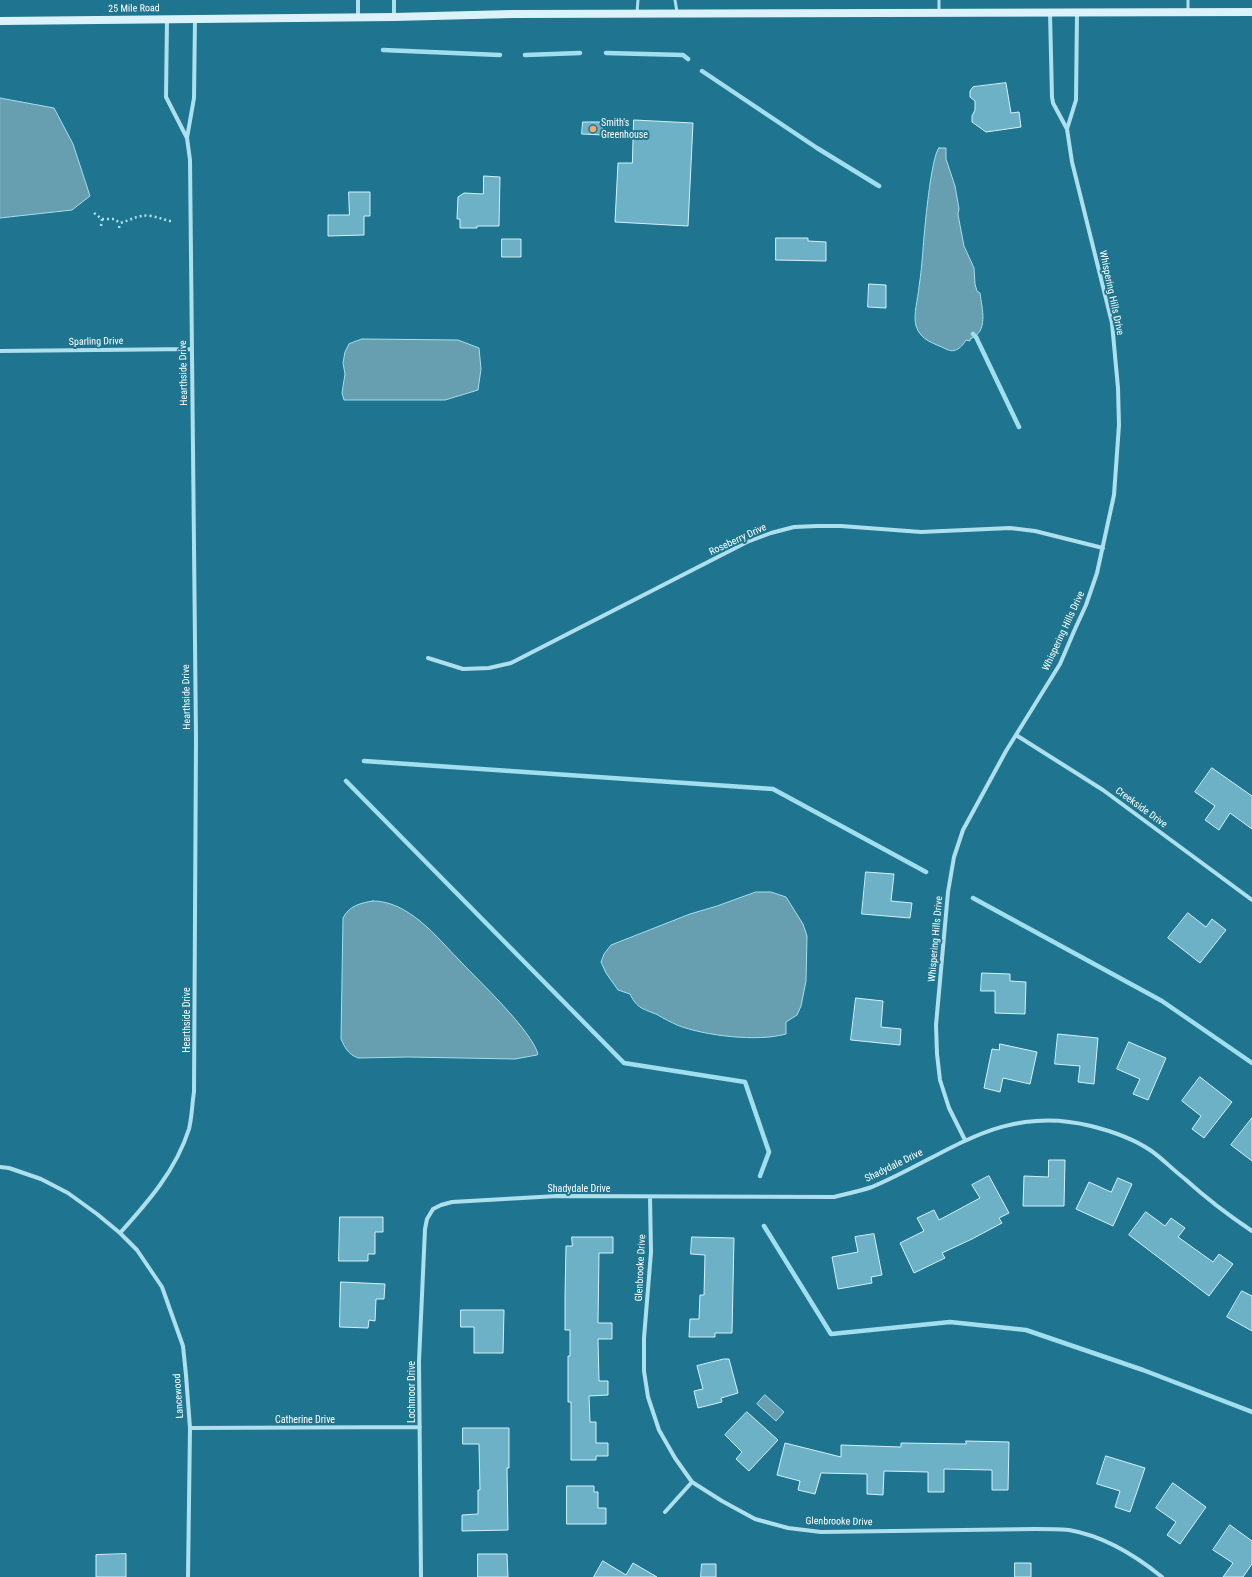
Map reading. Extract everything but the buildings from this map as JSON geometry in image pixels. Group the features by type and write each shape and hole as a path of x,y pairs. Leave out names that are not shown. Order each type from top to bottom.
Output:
{"street":[{"path":"358,0 358,17"},
{"path":"394,0 394,17"},
{"name":"Whispering Hills Drive","path":"965,1140 949,1108 940,1080 937,1054 936,1025 948,892 954,857 963,830 1016,735 1060,664 1092,589 1114,495 1117,467 1119,425 1118,381 1112,323 1072,162 1067,128 1053,103 1050,12"},
{"name":"25 Mile Road","path":"0,21 394,17 512,14 1252,12"},
{"name":"Whispering Hills Drive","path":"1067,128 1076,100 1077,13"},
{"name":"Hearthside Drive","path":"166,19 166,97 187,138"},
{"name":"Hearthside Drive","path":"120,1233 158,1189 175,1162 189,1128 194,1092 196,740 190,160 187,138 194,98 195,19"},
{"name":"Sparling Drive","path":"0,351 192,349"},
{"name":"Roseberry Drive","path":"428,658 463,669 489,668 511,663 747,542 771,533 794,527 841,526 921,532 1010,528 1035,531 1102,548"},
{"name":"Creekside Drive","path":"1016,735 1103,790 1252,900"},
{"name":"Shadydale Drive","path":"433,1209 452,1202 557,1196 834,1197 871,1187 965,1140 991,1130 1022,1121 1049,1120 1078,1122 1107,1130 1150,1150 1223,1212 1252,1231"},
{"name":"Lancewood","path":"0,1167 9,1168 41,1179 68,1193 120,1233 137,1250 162,1287 183,1346 186,1375 190,1428 188,1577"},
{"name":"Glenbrooke Drive","path":"650,1197 651,1252 644,1371 648,1397 659,1430 675,1458 692,1482 722,1502 755,1519 788,1528 821,1532 1035,1529 1069,1530 1102,1538 1132,1555 1162,1577"},
{"name":"Lochmoor Drive","path":"421,1577 419,1361 425,1229 427,1219 433,1209"},
{"name":"Catherine Drive","path":"190,1428 420,1427"},
{"path":"665,1512 692,1482"}],"lane":[{"path":"637,14 638,0"},
{"path":"675,0 677,14"},
{"path":"939,0 939,14"},
{"path":"1188,0 1188,13"}],"path":[{"path":"94,212 102,219 114,219 120,223"},
{"path":"120,223 131,218 145,216 152,216 167,221 173,221"},
{"path":"101,226 102,219"},
{"path":"119,228 120,223"}],"water":[{"path":"0,98 54,108 73,144 90,196 72,210 0,218"},
{"path":"939,148 946,148 946,159 955,186 964,246 974,268 975,284 977,291 980,293 983,313 982,326 976,336 970,339 970,341 966,340 958,349 952,351 933,343 921,335 915,321 928,196 933,165"},
{"path":"362,339 458,340 479,348 481,369 478,390 445,400 344,400 342,393 345,374 343,363 345,352 349,344"},
{"path":"756,892 771,892 786,897 803,924 807,936 806,981 801,1006 797,1015 786,1022 786,1034 761,1038 732,1037 702,1032 677,1025 638,1006 630,994 618,990 606,973 601,962 604,954 611,945 690,914"},
{"path":"373,901 392,904 404,910 415,917 431,931 516,1020 526,1032 538,1054 515,1059 408,1057 358,1058 349,1053 341,1039 343,918 348,911 355,906"},
{"path":"765,1395 784,1412 776,1421 757,1404"}],"waterway":[{"path":"383,50 500,55"},
{"path":"525,55 580,53"},
{"path":"606,53 683,55 688,59"},
{"path":"702,71 817,148 879,186"},
{"path":"973,334 976,337 1019,427"},
{"path":"364,761 773,789 926,872"},
{"path":"346,781 624,1063 745,1082 769,1152 760,1176"},
{"path":"973,898 1162,1001 1252,1063"},
{"path":"764,1226 831,1334 950,1322 1026,1330 1143,1370 1252,1412"}],"place":[{"name":"Smith's Greenhouse","path":"593,129"}]}
